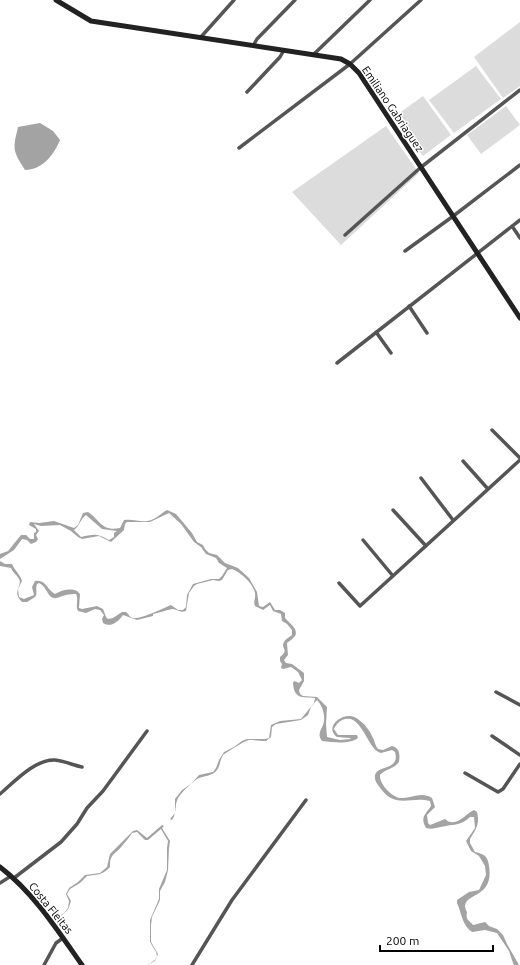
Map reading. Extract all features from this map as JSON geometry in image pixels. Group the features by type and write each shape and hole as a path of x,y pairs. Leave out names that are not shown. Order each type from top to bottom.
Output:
{"main road":[{"name":"Emiliano Gabriaguez","path":"56,0 91,21 341,59 350,64 358,73 519,316"},
{"name":"Costa Fleitas","path":"0,867 13,877 41,909 82,965"}],"street":[{"path":"200,38 234,0"},
{"path":"253,46 257,39 295,0"},
{"path":"313,55 370,0"},
{"path":"239,148 350,64 419,1"},
{"path":"247,92 280,57 284,50"},
{"path":"345,235 420,168 520,90"},
{"path":"405,251 520,165"},
{"path":"337,363 520,220"},
{"path":"512,226 520,238"},
{"path":"409,306 427,333"},
{"path":"376,332 391,353"},
{"path":"339,582 360,606 520,459 492,430"},
{"path":"463,461 488,489"},
{"path":"421,478 453,520"},
{"path":"393,510 426,546"},
{"path":"363,540 392,576"},
{"path":"496,692 520,704"},
{"path":"0,883 13,877 61,842 77,824 87,808 103,791 147,731"},
{"path":"492,736 520,754"},
{"path":"0,794 37,764 45,761 55,760 82,768"},
{"path":"465,773 498,792 503,789 520,764"},
{"path":"192,965 232,900 306,800"},
{"path":"44,965 56,943 63,938"}],"shaded area":[{"path":"520,22 520,86 503,98 474,57"},
{"path":"476,66 501,99 454,133 429,100"},
{"path":"423,96 451,135 423,156 394,117"},
{"path":"506,106 520,125 481,154 467,135"},
{"path":"40,123 53,131 60,140 47,161 37,167 25,170 15,149 15,140 18,127"},
{"path":"386,126 419,173 341,245 292,192"},
{"path":"167,510 176,514 192,533 197,542 203,545 209,553 217,555 225,563 238,568 249,578 257,592 259,606 263,607 270,602 275,610 280,610 285,613 285,618 293,626 296,633 287,643 288,655 284,660 286,663 292,664 304,673 304,681 299,690 300,694 303,696 317,697 327,707 327,737 340,740 351,739 337,737 333,733 332,728 338,720 348,716 354,717 367,728 378,749 383,750 392,746 397,748 399,762 395,766 384,771 380,775 380,779 387,790 397,797 404,798 424,795 432,798 435,807 427,815 428,823 430,825 445,819 450,822 454,822 460,820 471,811 474,810 477,812 478,823 470,839 470,843 475,852 487,858 489,876 488,884 484,889 470,898 467,902 465,906 467,917 473,925 485,922 489,926 497,929 503,935 519,965 514,965 509,951 497,933 485,930 472,932 466,926 457,903 457,900 469,892 479,890 486,875 485,866 479,856 471,851 466,841 475,828 474,817 470,817 459,824 434,829 426,828 423,819 431,806 430,801 404,801 392,799 381,789 376,781 375,778 378,771 394,763 396,758 395,752 392,750 381,753 376,750 355,721 349,719 342,720 334,729 338,735 357,735 358,738 350,742 322,741 320,738 320,733 324,721 324,715 322,707 317,700 311,707 308,715 301,720 276,724 272,727 271,737 266,741 249,740 236,746 223,755 215,772 197,779 181,794 177,800 175,812 175,799 182,790 191,784 199,775 213,772 224,752 247,739 269,738 271,725 280,721 301,719 314,703 315,698 300,696 295,692 294,681 299,683 302,680 298,672 291,667 281,668 282,664 280,657 285,651 283,644 285,640 292,635 292,630 282,621 281,614 273,611 270,605 263,610 255,606 255,593 252,585 242,575 232,569 228,570 222,580 213,580 194,586 189,593 186,611 184,612 171,609 137,620 123,615 112,625 103,623 102,619 104,615 100,610 95,609 86,613 78,611 76,594 68,594 54,598 50,596 44,587 39,583 36,586 35,597 27,602 22,602 17,595 18,589 19,597 24,599 34,595 32,587 35,581 39,581 44,583 55,594 66,590 77,591 80,594 79,608 82,609 97,606 103,609 108,619 113,618 122,612 126,612 131,617 136,618 171,605 178,610 183,610 186,607 187,595 193,584 211,579 219,579 227,568 219,563 216,558 206,554 201,547 194,542 181,524 169,513 150,522 127,522 124,530 111,542 99,536 82,539 60,525 41,526 34,524 39,531 36,535 38,539 36,542 31,544 27,540 22,539 14,550 0,559 0,554 8,551 21,535 26,535 30,539 34,539 36,529 29,525 30,522 39,523 54,521 74,528 78,525 83,513 88,512 105,527 114,529 120,528 124,520 150,520","holes":["86,515 102,529 117,531 114,533 114,537 109,540 95,535 81,537 74,530 78,527 82,518"]},
{"path":"0,561 5,564 12,564 22,581 18,589 20,582 18,578 11,568 0,566"},
{"path":"175,813 172,820 170,819"},
{"path":"162,825 164,826 162,828 170,841 168,870 165,882 160,891 160,900 152,917 151,925 151,942 158,954 155,961 147,965 155,960 157,956 150,942 150,920 159,899 159,889 167,870 168,841 161,829 148,840 145,840 137,832 132,833 113,855 110,867 107,870 99,874 87,876 80,883 70,889 67,894 71,901 68,909 65,913 55,921 53,920 64,913 68,908 69,901 66,894 69,888 85,875 100,873 107,867 110,854 133,831 137,830 147,838"}]}
